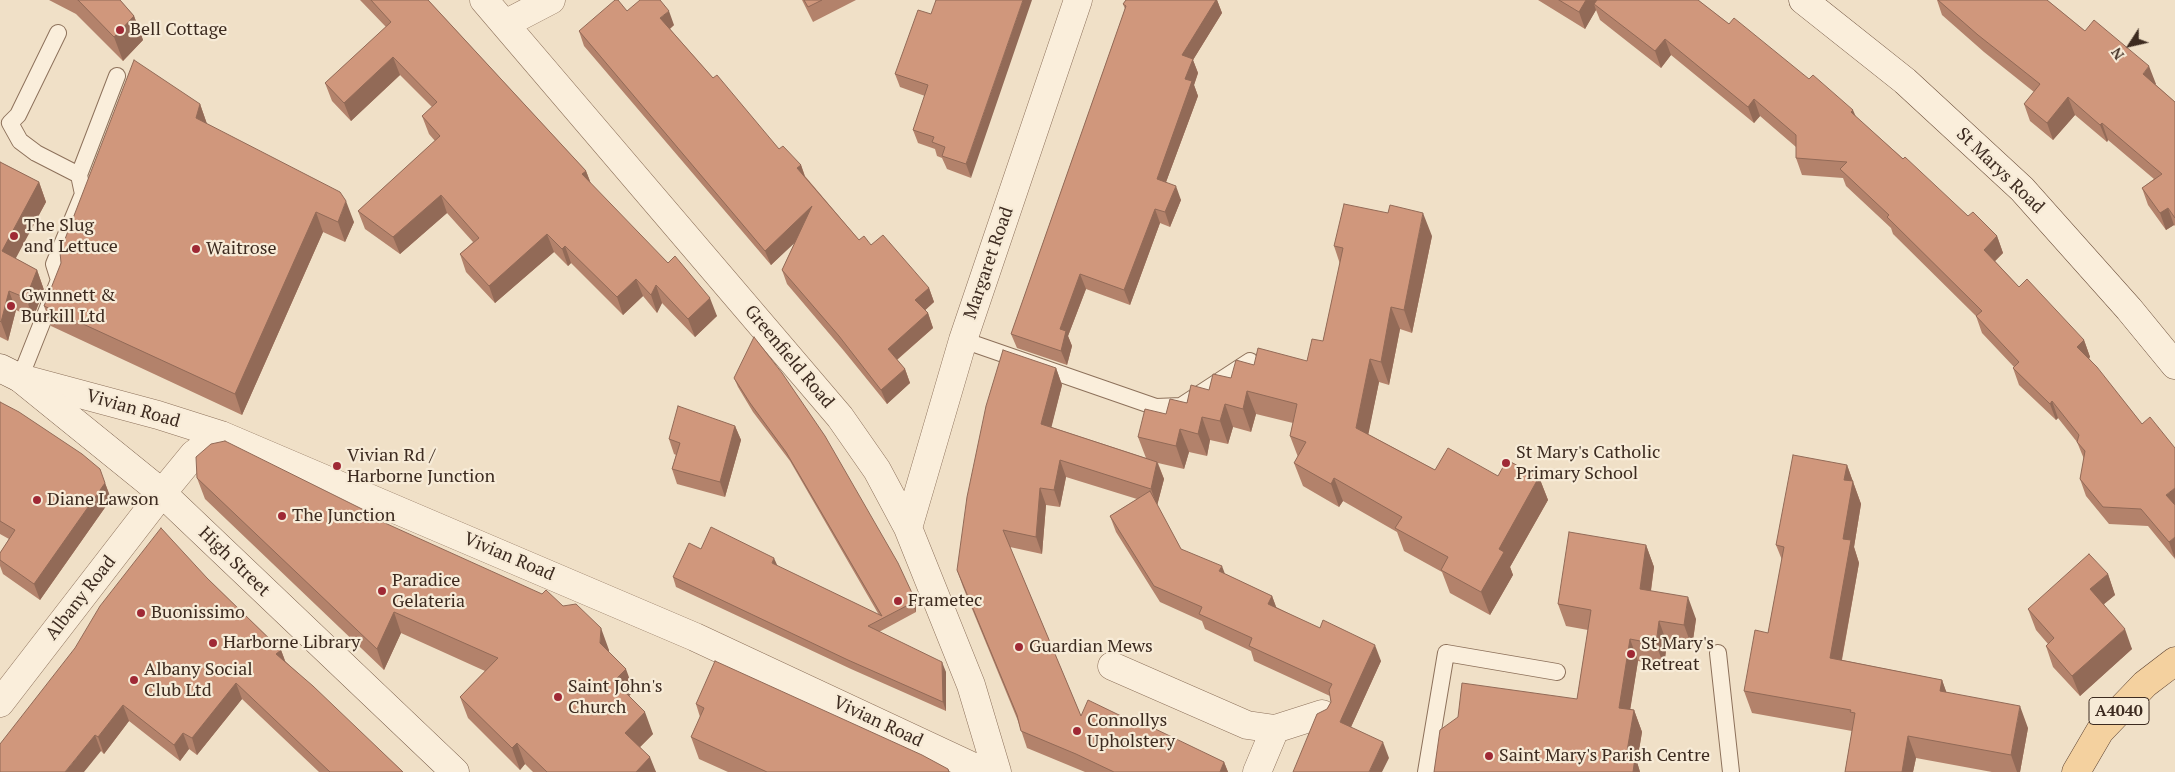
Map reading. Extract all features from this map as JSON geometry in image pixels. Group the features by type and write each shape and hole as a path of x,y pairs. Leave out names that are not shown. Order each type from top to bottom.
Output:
{"main road":[{"name":"A4040","path":"2076,772 2100,731 2145,684 2175,661"}],"street":[{"name":"Greenfield Road","path":"484,0 840,417 877,470 908,528 971,685 997,772"},
{"path":"505,24 551,0"},
{"name":"Margaret Road","path":"908,528 963,340 1078,0"},
{"name":"St Marys Road","path":"1803,0 1905,81 2022,189 2129,309 2175,365"},
{"name":"Vivian Road","path":"10,373 158,415 220,435 695,637 984,772"},
{"name":"High Street","path":"10,373 162,493 455,772"},
{"name":"Albany Road","path":"0,703 194,454 220,435"},
{"path":"1112,666 1247,724 1276,729 1322,714"},
{"path":"1257,772 1276,729"}],"lane":[{"path":"58,33 18,115 10,123 20,141 36,153 79,175"},
{"path":"10,373 59,280 54,264 83,194 79,175 117,76"},
{"path":"963,340 1156,407 1181,406 1250,361"},
{"path":"1426,772 1446,653 1557,672"},
{"path":"1718,653 1731,772"}],"building":[{"path":"78,0 120,0 134,16 114,37"},
{"path":"371,0 428,0 586,171 582,174 668,263 675,256 710,298 688,319 656,285 651,295 636,279 617,297 565,246 562,249 547,234 489,286 460,254 479,238 441,195 393,237 358,211 440,136 422,116 437,102 393,57 344,103 325,83 391,22"},
{"path":"615,0 618,0 627,11 640,0 660,0 669,11 660,18 713,78 717,75 779,149 783,146 801,165 797,168 859,240 864,236 871,245 883,235 929,288 915,300 928,313 888,349 905,369 881,390 839,336 782,270 812,206 765,251 579,31"},
{"path":"804,0 822,0 808,7"},
{"path":"936,0 1023,0 966,164 942,156 945,147 932,142 934,137 913,130 928,85 895,74 918,10 931,14"},
{"path":"1126,0 1216,0 1182,55 1193,59 1185,79 1192,81 1157,179 1176,186 1165,212 1155,209 1124,290 1080,274 1060,329 1066,331 1061,351 1011,334 1126,6 1123,4"},
{"path":"1559,0 1586,0 1579,12"},
{"path":"1597,0 1698,0 1729,24 1734,18 1809,79 1813,75 1853,110 1851,112 1903,159 1905,157 1968,216 1973,212 1997,236 1984,250 2019,287 2027,279 2084,340 2077,347 2097,367 2142,424 2150,417 2175,448 2175,488 2166,495 2175,505 2175,537 2169,542 2141,509 2103,507 2080,479 2085,451 2077,442 2079,435 2052,401 2050,404 2013,368 2019,362 1976,316 1982,311 1887,217 1889,215 1840,169 1847,162 1796,158 1796,135 1754,99 1748,107 1665,39 1655,51 1594,4"},
{"path":"1938,0 2047,0 2085,31 2094,20 2149,66 2143,74 2175,102 2175,218 2168,208 2160,213 2142,188 2162,174 2068,97 2047,123 2024,104 2040,84 1978,35"},
{"name":"Waitrose","path":"134,60 200,104 196,118 340,192 346,201 338,222 316,212 235,394 44,306 61,263 60,252"},
{"path":"0,162 39,182 2,251 37,270 26,298 9,291 1,322 0,321"},
{"path":"1344,204 1388,213 1390,205 1423,213 1404,310 1391,307 1381,362 1370,359 1356,428 1435,470 1448,448 1498,476 1507,460 1539,477 1499,549 1504,552 1481,592 1441,570 1448,557 1395,528 1402,517 1334,478 1331,484 1294,463 1306,442 1290,436 1297,404 1247,391 1243,409 1225,404 1220,421 1202,417 1198,434 1180,429 1176,446 1138,437 1145,409 1166,414 1170,399 1187,403 1191,385 1209,390 1213,374 1231,378 1236,360 1254,365 1258,348 1307,361 1312,339 1323,341 1343,248 1334,246"},
{"path":"754,337 782,373 825,436 898,563 912,593 912,603 868,626 942,662 943,702 848,660 673,577 689,543 701,549 711,527 774,558 772,563 882,616 786,452 734,378"},
{"path":"1003,350 1056,368 1041,424 1157,462 1151,489 1060,460 1054,490 1040,488 1036,537 1003,530 1081,716 1088,700 1146,728 1147,725 1224,762 1220,772 1114,772 1021,731 1017,715 957,570 967,497 986,406"},
{"path":"0,402 19,412 82,454 100,469 105,483 34,584 0,560 0,553 15,530 0,521"},
{"path":"678,406 735,426 720,482 672,469 680,443 669,439"},
{"path":"225,441 366,511 365,514 542,594 546,590 563,606 576,604 601,628 600,643 626,669 614,681 645,712 625,733 650,757 636,772 547,772 517,743 512,748 460,697 498,658 394,612 377,649 197,478 196,457 211,444"},
{"path":"1793,455 1847,465 1844,480 1853,481 1843,539 1851,540 1830,658 1942,680 1940,691 2020,706 2011,755 1908,736 1902,772 1845,772 1855,713 1850,712 1851,710 1744,691 1755,630 1768,633 1784,547 1776,545"},
{"path":"1150,491 1181,549 1222,566 1219,571 1272,596 1268,604 1320,628 1323,620 1375,645 1340,722 1383,742 1369,772 1293,772 1317,714 1327,709 1331,702 1329,690 1332,684 1249,646 1252,638 1199,614 1202,607 1154,586 1110,516"},
{"path":"161,528 207,578 281,650 276,654 313,686 403,772 330,772 236,683 192,738 183,733 174,745 123,705 98,737 95,735 65,772 0,772 0,744 75,648 100,606"},
{"path":"1569,532 1646,545 1640,589 1688,597 1684,625 1659,621 1656,644 1630,639 1619,708 1634,710 1626,757 1635,758 1633,772 1434,772 1440,730 1458,717 1462,683 1577,699 1591,610 1558,604"},
{"path":"2089,554 2108,574 2090,589 2125,629 2072,676 2046,646 2054,638 2028,609"},
{"path":"715,661 922,755 948,769 949,772 767,772 691,737 704,708 696,704"}],"place":[{"name":"Bell Cottage","path":"120,30"},
{"name":"The Slug and Lettuce","path":"14,236"},
{"name":"Waitrose","path":"196,249"},
{"name":"Gwinnett & Burkill Ltd","path":"11,306"},
{"name":"St Mary's Catholic Primary School","path":"1506,463"},
{"name":"Vivian Rd / Harborne Junction","path":"337,466"},
{"name":"Diane Lawson","path":"37,500"},
{"name":"The Junction","path":"282,516"},
{"name":"Paradice Gelateria","path":"382,591"},
{"name":"Frametec","path":"898,601"},
{"name":"Buonissimo","path":"141,613"},
{"name":"Harborne Library","path":"213,643"},
{"name":"Guardian Mews","path":"1019,647"},
{"name":"St Mary's Retreat","path":"1631,654"},
{"name":"Albany Social Club Ltd","path":"134,680"},
{"name":"Saint John's Church","path":"558,697"},
{"name":"Connollys Upholstery","path":"1077,731"},
{"name":"Saint Mary's Parish Centre","path":"1489,756"}]}
